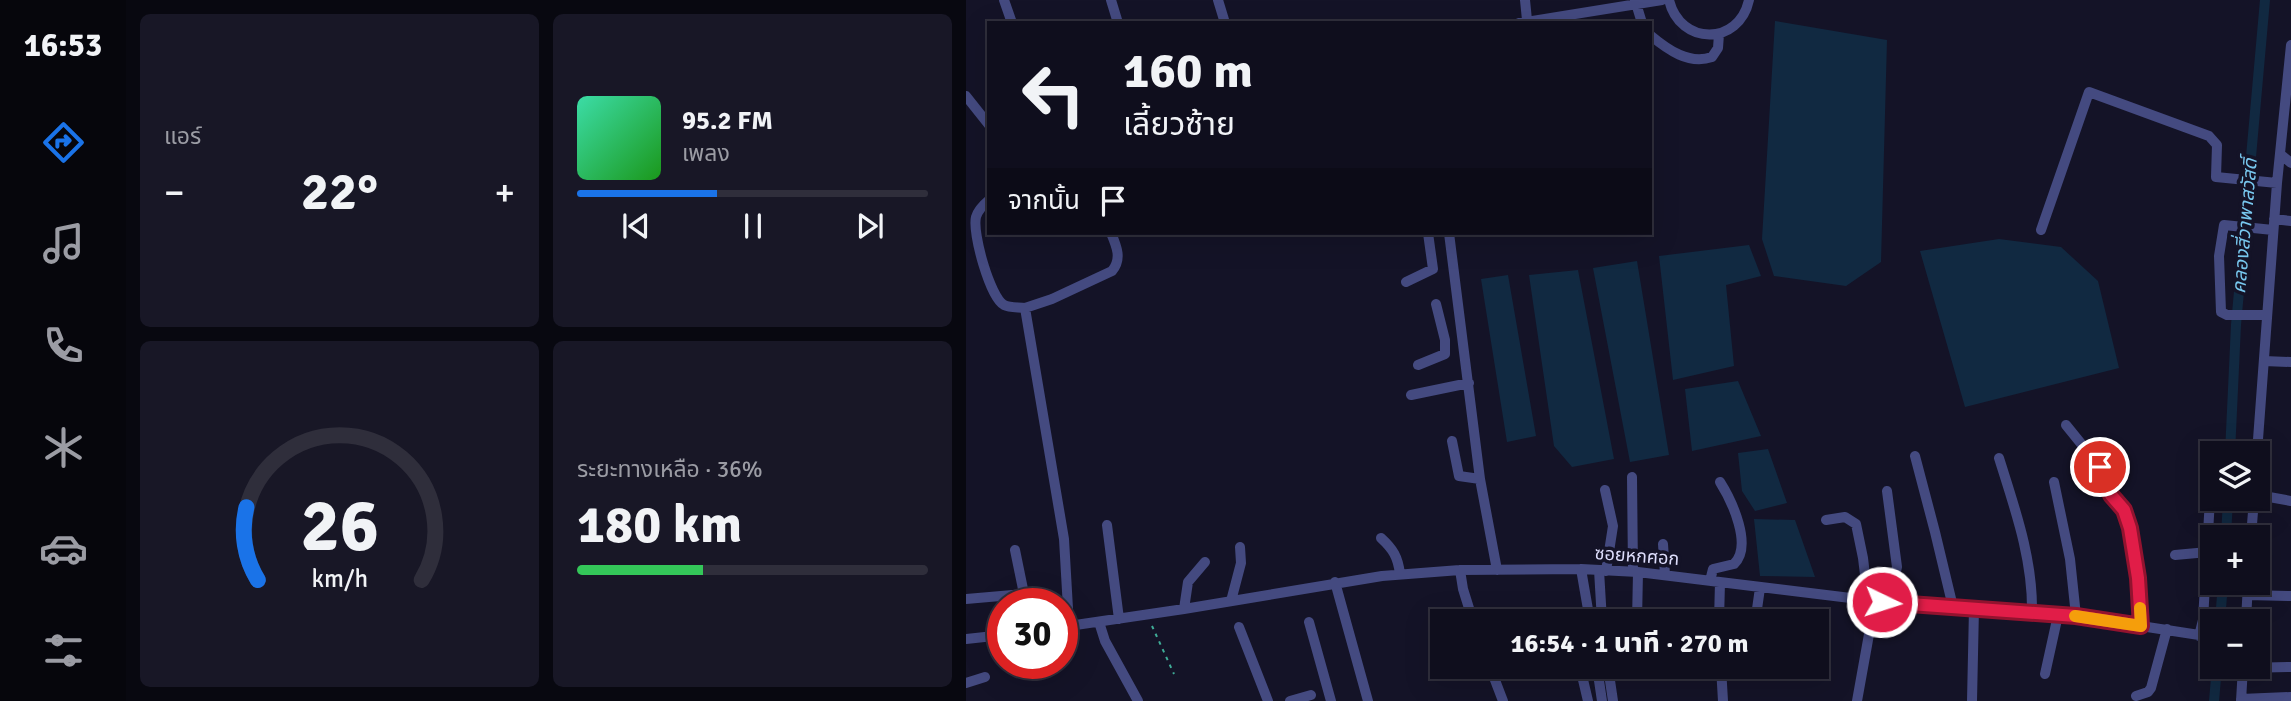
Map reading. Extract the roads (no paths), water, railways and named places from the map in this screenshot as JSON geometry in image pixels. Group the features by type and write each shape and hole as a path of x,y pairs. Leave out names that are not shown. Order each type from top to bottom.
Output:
{"street":[{"path":"1004,0 1011,21"},
{"path":"1111,0 1117,21"},
{"path":"1218,0 1224,21"},
{"path":"1525,0 1523,21 1636,1 1662,0"},
{"path":"1669,0 1678,20 1689,30 1704,35 1719,34 1739,22 1749,0"},
{"path":"1636,1 1641,21"},
{"path":"1652,37 1664,47 1693,60 1712,57 1718,48 1719,34"},
{"path":"2258,441 2264,361 2261,315 2274,224 2273,183 2280,154 2291,44"},
{"path":"2041,230 2089,92 2209,136 2217,145 2216,177 2273,183"},
{"path":"966,96 987,122"},
{"path":"2280,154 2291,163"},
{"path":"987,202 979,209 975,219 979,252 996,296 1001,304 1009,307 1025,308 1052,299 1112,271 1117,264 1118,255 1112,235"},
{"path":"2261,315 2221,312 2219,256 2222,226 2261,229 2291,221"},
{"path":"1428,235 1433,269"},
{"path":"1449,235 1480,479 1497,570"},
{"path":"1406,282 1453,263"},
{"path":"1418,365 1446,354 1436,304"},
{"path":"1025,308 1064,539 1065,588"},
{"path":"1445,340 1464,338"},
{"path":"2264,361 2291,362"},
{"path":"1411,395 1469,383"},
{"path":"2067,425 2100,467 2111,495 2124,510 2130,528 2138,578 2141,626"},
{"path":"1452,441 1459,476 1480,479"},
{"path":"1914,456 1936,531 1953,607"},
{"path":"1999,458 2026,549 2032,583 2032,613"},
{"path":"1632,477 1637,609"},
{"path":"1720,482 1738,517 1740,556 1734,564 1713,569 1720,609"},
{"path":"2054,482 2070,559 2076,616"},
{"path":"1602,609 1601,577 1612,526 1605,490"},
{"path":"1875,603 1896,575 1897,567 1887,491"},
{"path":"2270,499 2291,501"},
{"path":"1826,520 1845,517 1856,524 1875,603 1857,701"},
{"path":"1107,525 1119,619"},
{"path":"1381,538 1394,551 1400,574"},
{"path":"1663,544 1665,575"},
{"path":"1231,601 1241,563 1240,547"},
{"path":"1014,550 1023,588"},
{"path":"2175,555 2200,553"},
{"path":"1184,609 1188,582 1205,562"},
{"name":"ซอยหกศอก","path":"1078,628 1102,631 1119,619 1231,601 1338,591 1400,574 1462,579 1497,570 1582,573 1601,577 1665,575 1759,592 1875,603 2076,616 2200,636"},
{"path":"1582,573 1588,609"},
{"path":"1462,579 1471,609"},
{"path":"1338,591 1368,701"},
{"path":"1757,609 1759,592"},
{"path":"2246,609 2247,595 2291,596"},
{"path":"966,599 987,599"},
{"path":"1972,701 1973,608"},
{"path":"2045,674 2058,615"},
{"path":"1309,622 1331,701"},
{"path":"1238,627 1268,701"},
{"path":"2136,696 2148,692 2151,688 2167,629"},
{"path":"1102,631 1138,701"},
{"path":"966,639 987,637"},
{"path":"2270,667 2291,667"},
{"path":"966,683 985,677"},
{"path":"1495,679 1503,701"},
{"path":"1583,679 1588,701"},
{"path":"1599,679 1602,701"},
{"path":"1610,679 1613,701"},
{"path":"1722,679 1723,701"},
{"path":"2242,679 2241,700 2291,697"},
{"path":"1290,701 1311,695"}],"water":[{"path":"1775,21 1887,40 1881,262 1846,286 1774,276 1762,239"},
{"path":"1999,239 2061,247 2098,281 2119,368 1965,407 1920,251"},
{"path":"1749,245 1761,276 1726,285 1734,366 1673,380 1659,256"},
{"path":"1637,261 1669,455 1630,462 1593,268"},
{"path":"1578,270 1614,459 1572,467 1554,446 1529,275"},
{"path":"1508,275 1536,436 1507,442 1481,279"},
{"path":"1738,381 1761,436 1692,451 1685,389"},
{"path":"1768,449 1787,503 1755,511 1742,491 1738,453"},
{"path":"1754,519 1795,520 1815,577 1760,576"}],"waterway":[{"name":"คลองสี่วาพาสวัสดิ์","path":"2231,441 2236,325 2265,0"},
{"name":"คลองสี่วาพาสวัสดิ์","path":"2227,511 2227,525"},
{"name":"คลองสี่วาพาสวัสดิ์","path":"2221,609 2222,595"},
{"name":"คลองสี่วาพาสวัสดิ์","path":"2214,701 2216,679"}]}
